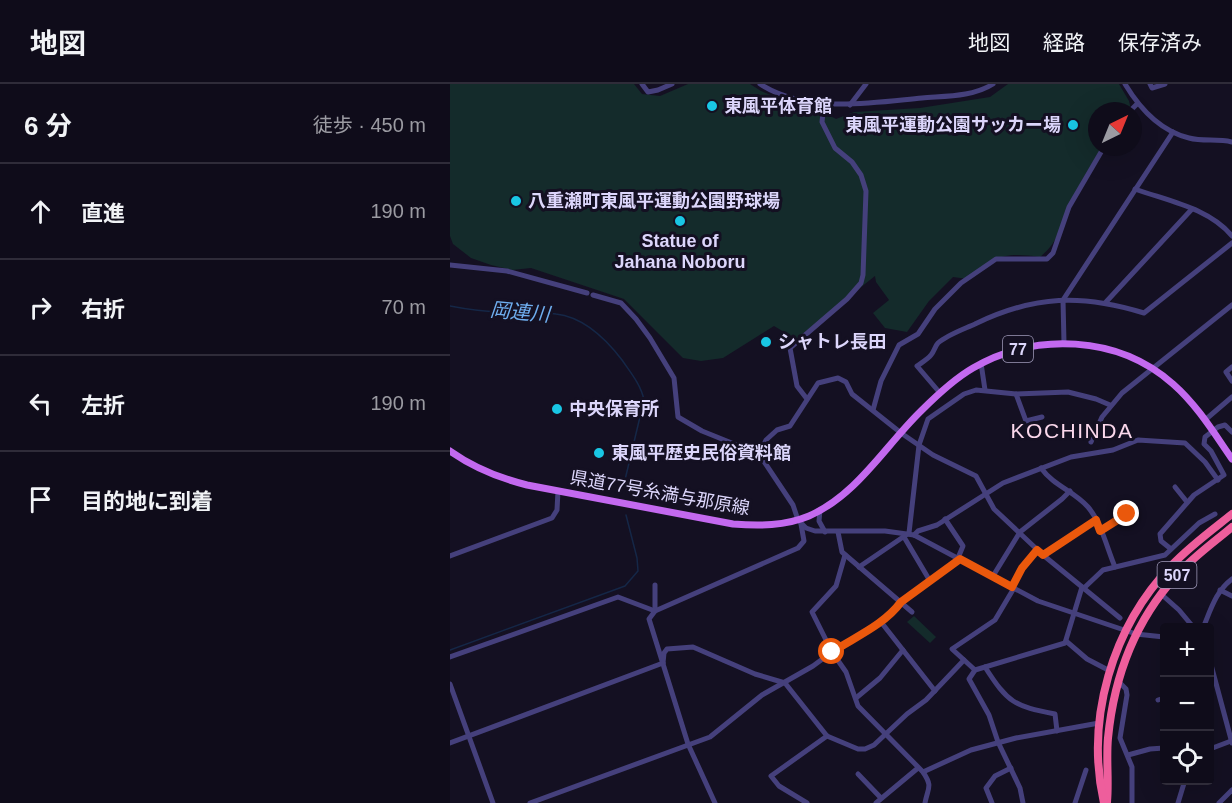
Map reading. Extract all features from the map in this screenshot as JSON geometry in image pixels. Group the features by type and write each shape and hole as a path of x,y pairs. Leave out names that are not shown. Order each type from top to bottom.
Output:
{"highway":[{"name":"507","path":"1105,803 1098,770 1099,723 1103,695 1126,630 1152,588 1172,565 1232,514"},
{"name":"507","path":"1105,803 1108,738 1118,681 1136,634 1161,594 1190,562 1232,527"}],"main road":[{"name":"県道77号糸満与那原線","path":"450,451 504,479 558,491 733,524 759,526 800,522 838,498 855,484 901,432 940,393 964,374 981,363 1020,348 1064,342 1101,348 1119,354 1151,369 1172,383 1213,431 1232,459"}],"street":[{"path":"642,84 648,92 672,84"},
{"path":"760,84 786,96 850,105 975,92 993,84"},
{"path":"850,105 866,84"},
{"path":"1125,84 1136,102"},
{"path":"1150,84 1152,88 1165,84"},
{"path":"807,399 797,386 790,348 854,291 861,283 863,267 866,191 861,175 852,162 835,148 822,122 824,103"},
{"path":"1142,108 1165,129 1190,139 1232,142"},
{"path":"1064,342 1063,300 1173,132"},
{"path":"873,410 886,370 899,345 918,334 935,309 961,283 996,259 1047,259 1053,253 1069,207 1099,156"},
{"path":"1136,189 1192,209 1214,220 1232,236"},
{"path":"1106,302 1192,209"},
{"path":"940,393 917,366 931,356 938,344 1001,311 1028,304 1063,300 1106,302 1144,313 1232,243"},
{"path":"450,265 507,271 621,303 650,338 674,378 678,417 719,439 759,454 793,505 804,541 798,548 655,611 649,619 688,744 715,803"},
{"path":"1091,442 1110,405 1151,369 1232,305"},
{"path":"981,363 986,390"},
{"path":"1232,367 1226,372 1232,381"},
{"path":"759,454 771,435 789,426 818,383 838,378 846,382 852,394 933,455 976,476 994,509 1037,550 1120,618"},
{"path":"930,581 909,535 919,445 928,419 969,391 986,390 1016,394 1068,392 1110,405"},
{"path":"1016,394 1026,422 1042,417"},
{"path":"1204,420 1232,397"},
{"path":"1171,549 1161,541 1160,534 1187,502 1224,475 1204,440 1213,431 1225,425 1232,432"},
{"path":"859,567 909,535 945,519 1003,483 1071,458 1113,450 1138,441 1185,443 1205,462 1218,480"},
{"path":"1041,468 1054,483 1070,491 1089,508 1115,567"},
{"path":"1175,487 1187,502"},
{"path":"450,556 552,518 557,510 558,491"},
{"path":"993,576 1020,532 1062,500 1070,491"},
{"path":"820,510 819,521 825,532"},
{"path":"1100,531 1127,514"},
{"path":"1023,803 1020,788 998,742 989,715 969,679 975,670 1062,645 1066,641 1083,588 1103,570 1165,555 1198,523 1215,514"},
{"path":"845,555 836,586 812,612 832,652 881,622 901,602 959,558 963,546 945,519"},
{"path":"1043,555 1096,520"},
{"path":"1205,520 1212,530"},
{"path":"800,522 810,530 825,532 862,531 909,535 959,558 1038,601 1136,634 1160,637"},
{"path":"838,532 842,552 912,612"},
{"path":"975,670 952,649 995,620 1022,568 1037,550"},
{"path":"1205,623 1220,590 1232,579"},
{"path":"655,585 655,611"},
{"path":"1220,590 1232,596"},
{"path":"1161,594 1190,623"},
{"path":"450,657 618,597 655,611"},
{"path":"881,622 935,691"},
{"path":"1066,641 1087,659 1110,671"},
{"path":"663,663 667,649 693,647 755,674 785,683 827,736 858,749 865,749 874,745 935,691 964,660"},
{"path":"856,698 880,678 903,650"},
{"path":"530,803 710,737 762,695 785,683 832,652 846,672 858,706 920,770 930,786 925,803"},
{"path":"450,743 663,663"},
{"path":"985,667 1005,695 1016,704 1055,714 1057,731"},
{"path":"1214,675 1232,742 1214,747"},
{"path":"1118,681 1126,688 1127,695 1120,738 1134,776 1132,803"},
{"path":"450,684 493,803"},
{"path":"858,774 879,800 920,770 971,750 998,742 1099,723"},
{"path":"807,803 779,786 771,776 827,736"},
{"path":"1128,755 1150,748 1160,748"},
{"path":"993,803 986,788 995,777 1011,768"},
{"path":"1075,803 1086,770"},
{"path":"1178,803 1183,785"},
{"path":"1220,803 1232,790"}],"green space":[{"path":"450,84 634,84 642,94 660,96 688,84 750,84 790,103 815,108 836,119 854,112 920,108 990,97 1008,84 1119,84 1129,102 1088,102 1088,156 1097,156 1077,190 1055,239 1047,251 1040,257 1017,255 1001,258 986,265 968,279 953,277 929,301 907,332 885,328 873,313 889,300 876,282 875,276 796,339 774,326 723,358 701,361 683,358 624,299 531,268 512,270 471,258 453,244 450,236"},
{"path":"914,616 936,637 930,643 907,622"}],"waterway":[{"name":"岡連川","path":"450,306 489,312 549,313 566,316 585,324 609,344 635,379 644,400 624,484"},
{"name":"岡連川","path":"450,650 625,586 638,571 626,515"}],"place":[{"name":"東風平体育館","path":"712,106"},
{"name":"東風平運動公園サッカー場","path":"1073,125"},
{"name":"八重瀬町東風平運動公園野球場","path":"516,201"},
{"name":"Statue of Jahana Noboru","path":"680,221"},
{"name":"シャトレ長田","path":"766,342"},
{"name":"中央保育所","path":"557,409"},
{"name":"東風平歴史民俗資料館","path":"599,453"}],"district":[{"name":"KOCHINDA","path":"1072,430"}],"route":[{"path":"832,652 881,622 901,602 960,559 1012,587 1022,568 1037,550 1043,555 1096,520 1100,531 1127,514"}]}
